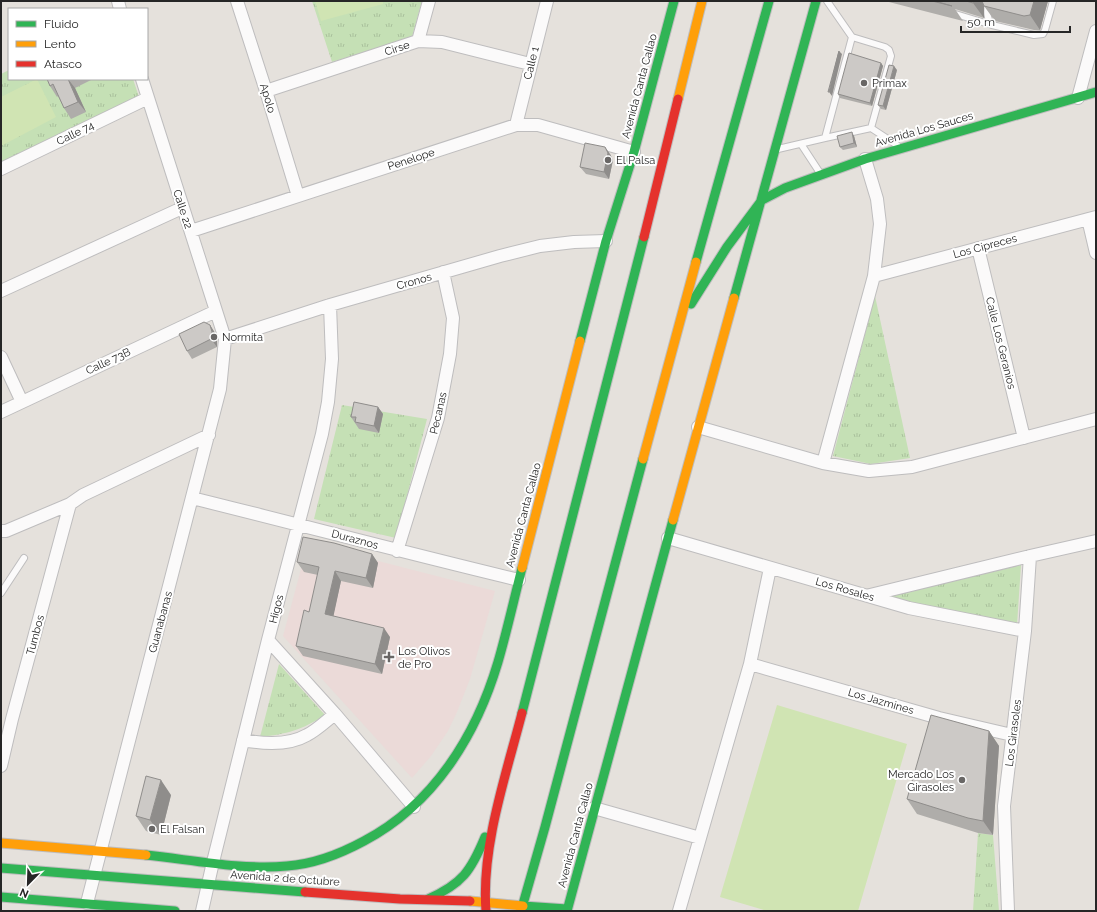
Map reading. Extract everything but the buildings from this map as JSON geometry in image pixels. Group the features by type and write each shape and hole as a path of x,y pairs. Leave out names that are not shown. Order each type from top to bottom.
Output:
{"main road":[{"name":"Avenida Canta Callao","path":"213,862 266,866 302,864 332,856 364,842 389,827 414,807 437,783 456,758 487,694 498,662 606,241 634,152 674,1"},
{"path":"485,907 486,875 498,808 702,1"},
{"path":"522,908 549,812 676,330 770,1"},
{"name":"Avenida Canta Callao","path":"567,910 698,427 816,1"},
{"name":"Avenida Los Sauces","path":"762,200 785,188 865,159 1096,92"},
{"path":"676,330 701,287 762,200"},
{"path":"427,900 445,892 461,880 472,866 498,808"},
{"path":"1,843 101,850 213,862"},
{"name":"Avenida 2 de Octubre","path":"1,868 392,899 427,900 485,907 567,910"},
{"path":"1,897 175,911"}],"street":[{"name":"Apolo","path":"237,1 298,196"},
{"path":"418,41 429,1"},
{"name":"Calle 1","path":"516,125 530,64 547,1"},
{"path":"1078,98 1096,31"},
{"name":"Cirse","path":"266,91 418,41 442,42 530,64"},
{"name":"Calle 22","path":"142,80 225,339"},
{"name":"Calle 74","path":"1,169 148,98"},
{"name":"Penelope","path":"191,231 516,125 538,125 634,152"},
{"path":"823,463 874,276 880,224 877,199 865,159"},
{"path":"1,291 182,208"},
{"path":"1092,218 1096,253"},
{"name":"Los Cipreces","path":"874,276 1092,218"},
{"name":"Cronos","path":"225,339 330,306 500,256 540,246 574,242 606,241"},
{"name":"Calle Los Geranios","path":"978,248 1024,438"},
{"name":"Pecanas","path":"398,551 438,418 450,354 453,318 444,272"},
{"name":"Higos","path":"202,911 268,640 322,434 328,402 332,359 330,306"},
{"name":"Calle 73B","path":"1,412 216,311"},
{"name":"Guanabanas","path":"87,903 209,435 220,389 225,339"},
{"path":"1,357 22,402"},
{"path":"698,427 823,463 869,471 912,466 1096,419"},
{"path":"1,531 6,531 70,504 83,495 209,435"},
{"name":"Duraznos","path":"192,498 518,580"},
{"name":"Tumbos","path":"1,766 7,718 70,504"},
{"name":"Los Rosales","path":"668,538 909,608 1025,631"},
{"path":"869,596 1096,541"},
{"name":"Los Girasoles","path":"1008,911 1004,806 1025,631 1030,556"},
{"path":"679,911 750,664 770,568"},
{"path":"268,640 335,714 414,807"},
{"name":"Los Jazmines","path":"750,664 939,718 1012,735"},
{"path":"243,740 260,744 289,742 307,735 335,714"},
{"path":"594,808 700,838"}],"lane":[{"path":"827,1 852,37 885,47 889,50 891,56 871,128"},
{"path":"986,1 988,19 992,25"},
{"path":"948,12 1034,35 1043,34 1053,1"},
{"path":"825,138 852,37"},
{"path":"776,149 871,128 901,148"},
{"path":"801,144 821,174"},
{"path":"1,593 24,558"}],"shaded area":[{"name":"Los Olivos de Pro","path":"308,543 495,591 470,679 457,712 448,731 431,756 412,778 283,636"}],"green space":[{"path":"312,1 422,1 412,37 332,62"},
{"path":"315,1 383,1 383,4 321,21"},
{"path":"8,70 8,80 133,80 141,103 1,170 1,74"},
{"path":"38,80 56,117 1,146 1,97"},
{"path":"875,296 910,458 871,464 833,456"},
{"path":"342,405 427,419 396,538 314,519"},
{"path":"1021,565 1017,625 886,597"},
{"path":"279,664 325,715 301,728 260,737"},
{"path":"777,705 907,744 858,911 767,911 720,897"},
{"path":"978,833 993,835 999,911 973,911"}],"traffic: fast":[{"path":"580,341 606,241 634,152 674,1"},
{"path":"696,262 769,1"},
{"path":"734,298 816,1"},
{"path":"762,200 785,188 865,159 1096,92"},
{"path":"691,304 727,247 762,200"},
{"path":"522,713 644,237"},
{"path":"521,911 545,827 643,459"},
{"path":"567,911 673,520"},
{"path":"146,855 235,866 270,867 297,865 317,861 346,850 389,826 411,808 431,788 449,765 478,716 498,662 522,568"},
{"path":"428,899 449,888 464,875 475,859 485,837"},
{"path":"1,868 305,892"},
{"path":"1,897 175,911"},
{"path":"523,906 567,909"}],"traffic: slow":[{"path":"678,99 702,1"},
{"path":"643,459 696,262"},
{"path":"673,520 734,298"},
{"path":"522,568 580,341"},
{"path":"1,843 146,855"},
{"path":"470,901 523,906"}],"traffic: jam":[{"path":"644,237 678,99"},
{"path":"486,911 485,887 491,837 502,786 522,713"},
{"path":"305,892 400,899 470,901"}],"place":[{"name":"Primax","path":"864,83"},
{"name":"El Palsa","path":"608,160"},
{"name":"Normita","path":"214,337"},
{"name":"Los Olivos de Pro","path":"389,657"},
{"name":"Mercado Los Girasoles","path":"962,780"},
{"name":"El Falsan","path":"152,829"}]}
